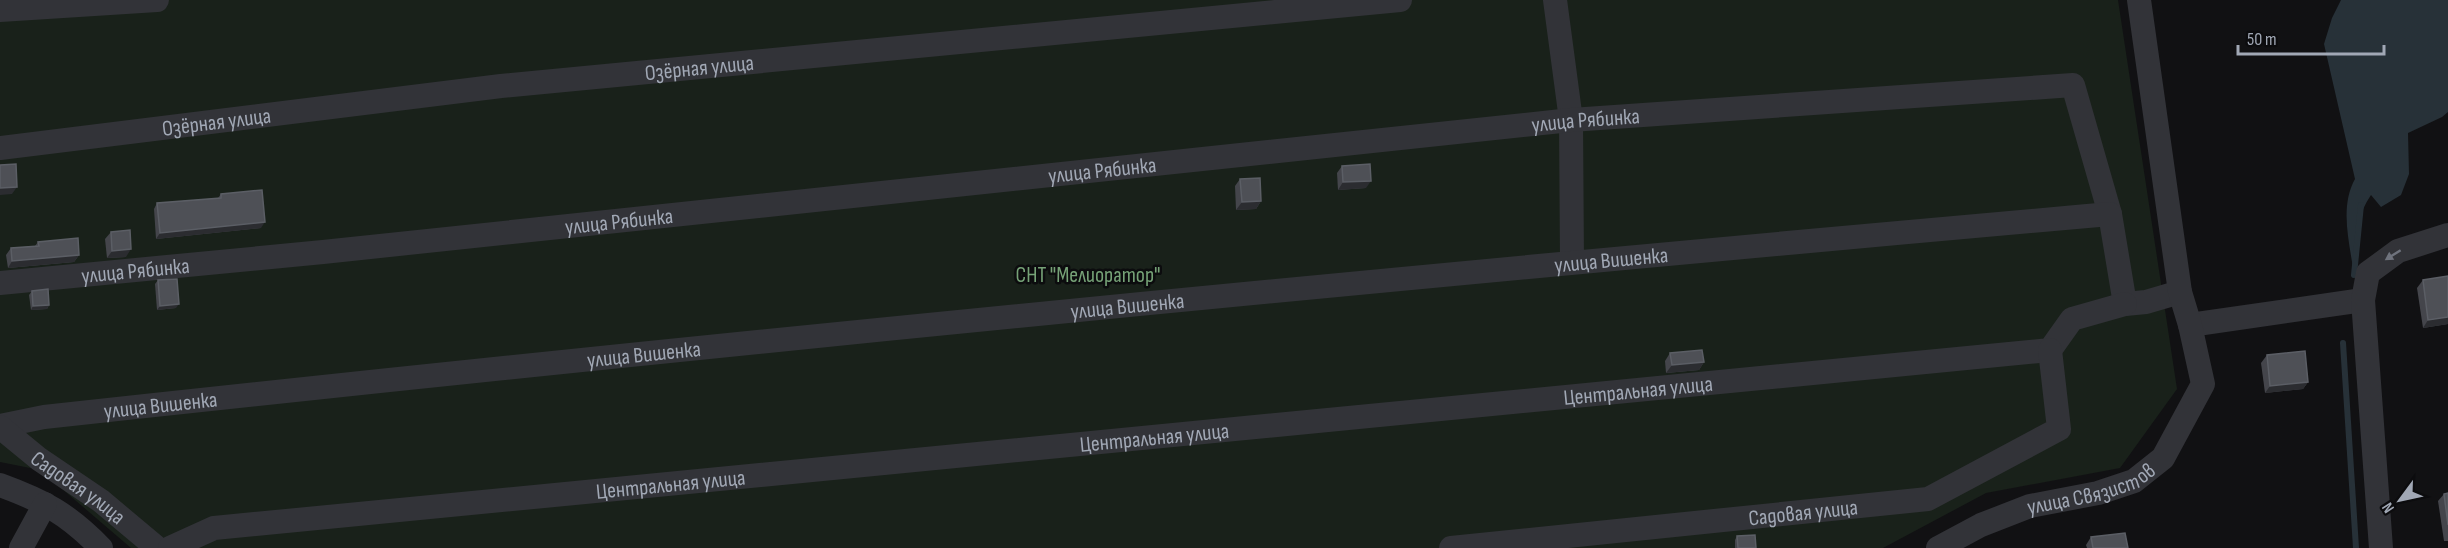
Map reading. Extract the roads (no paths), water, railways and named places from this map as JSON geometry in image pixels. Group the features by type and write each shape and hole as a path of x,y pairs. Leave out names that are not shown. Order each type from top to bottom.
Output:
{"street":[{"path":"0,10 157,0"},
{"name":"Озёрная улица","path":"0,148 501,86 1400,0"},
{"path":"1555,0 1571,120 1572,262"},
{"path":"2139,0 2180,292 2190,325 2363,300"},
{"name":"улица Рябинка","path":"0,283 323,252 1571,120 2073,85 2110,214"},
{"path":"2110,214 2125,304"},
{"name":"улица Вишенка","path":"0,427 44,417 561,361 1572,262 2110,214"},
{"path":"2381,548 2363,300 2367,273 2398,251 2448,235"},
{"path":"2050,350 2072,319 2180,292"},
{"name":"улица Связистов","path":"1938,548 1980,525 2030,506 2098,492 2134,481 2163,458 2203,384 2190,325"},
{"name":"Садовая улица","path":"1451,548 1630,539 1928,500 2059,429 2050,350"},
{"name":"Центральная улица","path":"170,548 214,528 2050,350"},
{"name":"Садовая улица","path":"0,427 39,459 101,501 158,548"},
{"path":"0,485 45,504 70,519 100,548"},
{"path":"21,548 45,504"}],"waterway":[{"path":"2354,275 2361,205"},
{"path":"2343,343 2356,548"}],"park label":[{"name":"СНТ \"Мелиоратор\"","path":"1088,274"}]}
